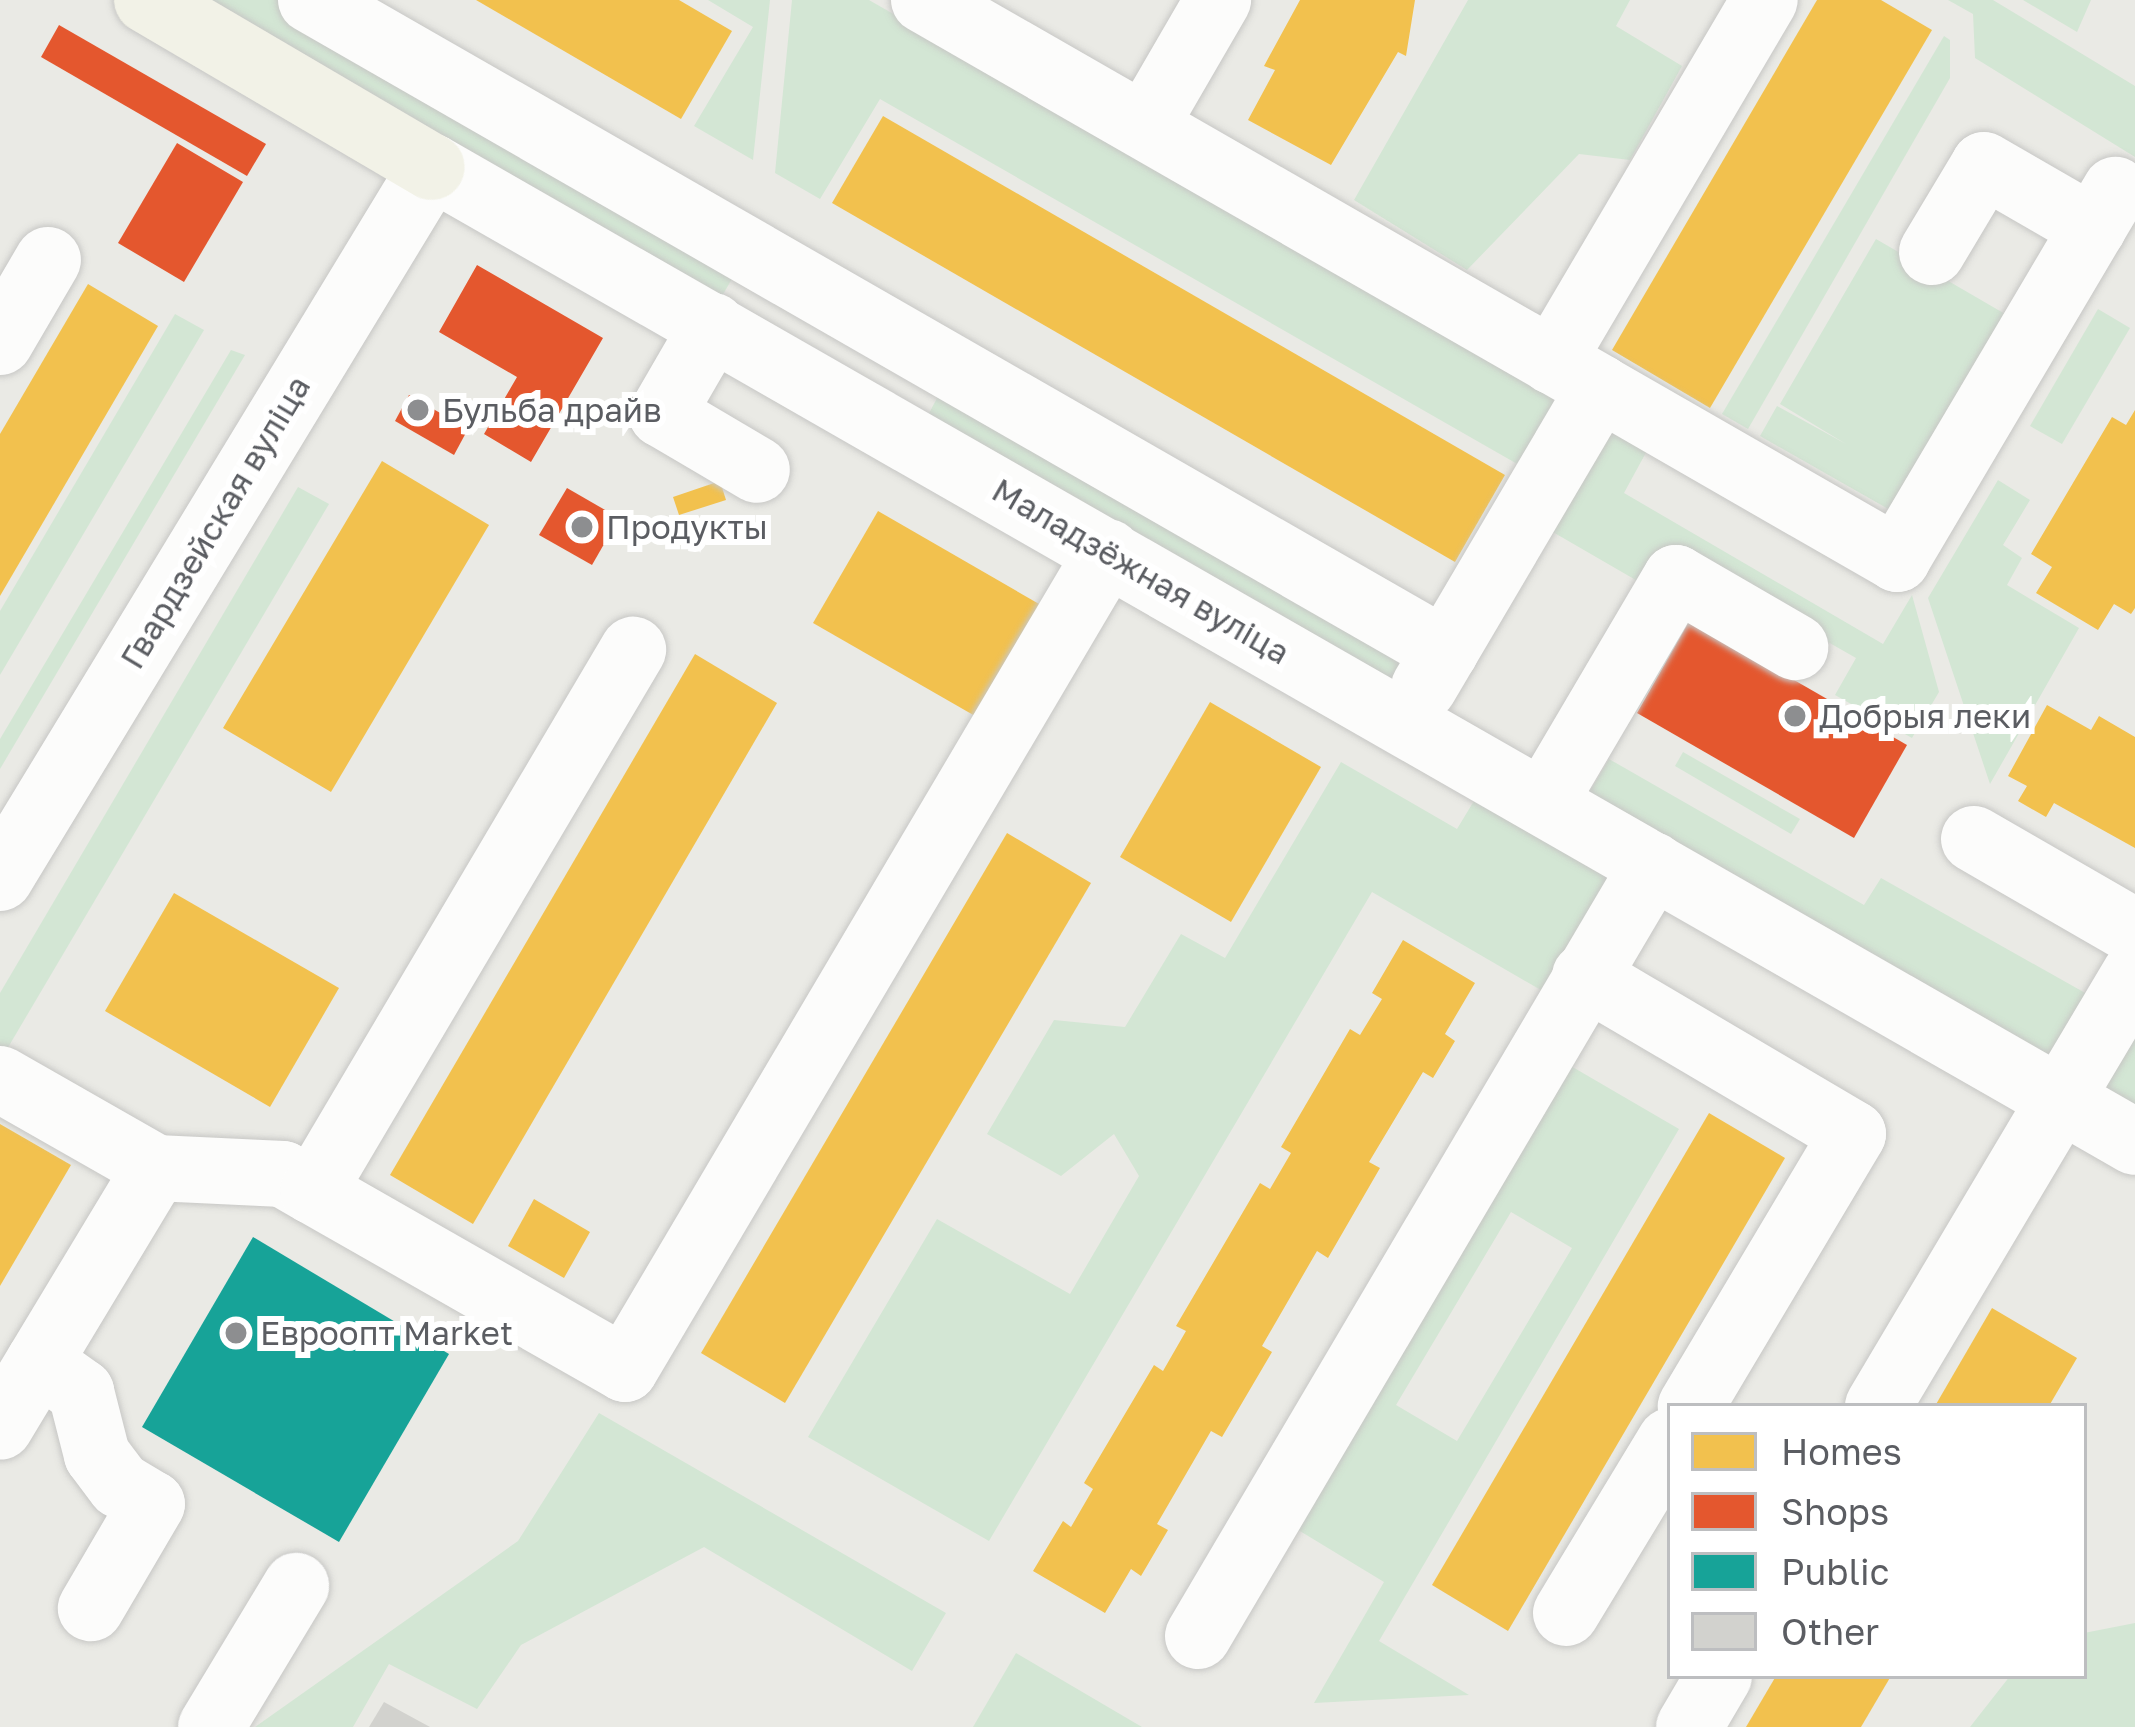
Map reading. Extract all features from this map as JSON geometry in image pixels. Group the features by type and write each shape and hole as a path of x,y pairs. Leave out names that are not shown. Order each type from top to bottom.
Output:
{"main road":[{"name":"Маладзёжная вуліца","path":"147,0 432,167"}],"street":[{"path":"311,0 1445,651"},
{"path":"924,0 1898,559 2104,209 1984,165 1932,252"},
{"path":"1144,126 1218,0"},
{"path":"1404,722 1445,651 1576,375 1765,0"},
{"name":"Маладзёжная вуліца","path":"432,167 2135,1142"},
{"name":"Гвардзейская вуліца","path":"0,878 432,167"},
{"path":"0,341 48,260"},
{"path":"713,326 662,414 757,470"},
{"path":"0,1079 156,1168 284,1174 625,1370 1108,552"},
{"path":"1544,802 1676,578 1795,647"},
{"path":"314,1191 633,650"},
{"path":"1974,839 2135,932"},
{"path":"1198,1636 1653,865"},
{"path":"1880,1403 2135,974"},
{"path":"1586,976 1853,1134 1693,1403"},
{"path":"0,1427 156,1168"},
{"path":"39,1362 81,1392 97,1455 121,1485 152,1504 91,1608"},
{"path":"1566,1613 1667,1446"},
{"path":"211,1727 296,1586"},
{"path":"1689,1727 1718,1679"}],"green space":[{"path":"178,0 289,0 743,260 715,308"},
{"path":"708,0 770,0 753,160 694,126 753,27"},
{"path":"792,0 869,0 1572,404 1519,465 880,99 820,199 775,173"},
{"path":"1468,0 1630,0 1616,26 1682,66 1630,160 1579,154 1467,270 1354,200"},
{"path":"1948,0 1993,0 2135,86 2135,157 1975,58 1973,14"},
{"path":"2023,0 2091,0 2077,32"},
{"path":"1944,36 1950,40 1950,78 1748,429 1722,414"},
{"path":"1876,239 2012,318 1897,514 1760,436 1777,406 1846,444 1780,404"},
{"path":"2098,309 2130,328 2062,444 2030,426"},
{"path":"175,314 204,330 0,675 0,611"},
{"path":"231,350 245,355 0,769 0,739"},
{"path":"947,379 1426,653 1398,700 925,421"},
{"path":"1601,419 1649,447 1624,493 1883,644 1912,595 1939,692 1912,738 1835,695 1856,658 1675,555 1653,590 1539,524"},
{"path":"1998,480 2030,500 2003,545 2022,558 2007,585 2079,628 1990,784 1928,598"},
{"path":"298,487 329,504 0,1061 0,993"},
{"path":"1683,752 1800,819 1791,834 1675,766"},
{"path":"1609,759 1864,905 1881,878 2135,1021 2135,1124 1581,806"},
{"path":"1341,762 1457,829 1483,786 1620,866 1546,993 1372,892 989,1541 808,1437 937,1219 1070,1294 1139,1176 1114,1134 1061,1176 987,1134 1054,1020 1125,1027 1181,934 1225,958"},
{"path":"1564,1062 1679,1129 1379,1641 1469,1695 1314,1703 1384,1582 1290,1525","holes":["1511,1212 1572,1248 1457,1441 1396,1405"]},
{"path":"599,1413 946,1613 912,1671 704,1547 521,1645 477,1709 389,1664 353,1727 255,1727 518,1541"},
{"path":"2135,1623 2135,1727 1970,1727 2008,1679 2087,1679 2087,1632"},
{"path":"1016,1653 1142,1727 973,1727"}],"building: Homes":[{"path":"476,0 679,0 732,31 681,119"},
{"path":"1300,0 1415,0 1406,56 1398,52 1331,165 1248,120 1275,70 1264,66"},
{"path":"1817,0 1881,0 1932,30 1710,408 1612,350"},
{"path":"883,116 1505,475 1455,562 832,203"},
{"path":"88,284 158,326 0,596 0,434"},
{"path":"2135,410 2135,608 2131,614 2114,604 2098,630 2036,593 2052,567 2031,554 2112,417 2126,425"},
{"path":"382,461 489,525 331,792 223,728"},
{"path":"720,481 726,500 679,515 673,497"},
{"path":"878,511 1046,608 982,720 813,623"},
{"path":"695,654 777,703 473,1224 390,1175"},
{"path":"1210,702 1321,767 1231,922 1120,857"},
{"path":"2047,705 2091,730 2099,716 2135,737 2135,848 2054,803 2046,817 2018,801 2027,786 2008,776"},
{"path":"1007,833 1091,883 785,1403 701,1353"},
{"path":"174,893 339,988 270,1107 105,1011"},
{"path":"1403,940 1475,983 1445,1034 1455,1041 1433,1078 1423,1072 1369,1162 1380,1168 1328,1258 1317,1251 1262,1346 1272,1352 1222,1437 1211,1431 1157,1524 1168,1530 1141,1576 1131,1569 1105,1613 1033,1571 1063,1521 1071,1527 1093,1489 1084,1483 1154,1365 1163,1371 1186,1331 1176,1326 1260,1183 1270,1189 1291,1153 1281,1147 1350,1029 1360,1035 1382,999 1372,993"},
{"path":"1709,1113 1785,1158 1508,1631 1432,1585"},
{"path":"0,1124 71,1165 0,1286"},
{"path":"534,1199 590,1232 564,1278 508,1246"},
{"path":"1992,1308 2077,1358 2051,1403 1937,1403"},
{"path":"1774,1679 1889,1679 1861,1727 1746,1727"}],"building: Shops":[{"path":"59,25 266,144 247,176 41,57"},
{"path":"177,143 243,182 184,282 118,243"},
{"path":"477,265 603,338 531,462 484,434 517,377 439,332"},
{"path":"409,395 468,429 454,455 395,421"},
{"path":"567,488 619,518 592,565 539,535"},
{"path":"1690,620 1907,745 1854,838 1637,713"}],"building: Public":[{"path":"253,1237 449,1354 339,1542 142,1427"}],"building: Other":[{"path":"384,1702 430,1727 369,1727"}],"place":[{"name":"Бульба драйв","path":"418,410"},
{"name":"Продукты","path":"582,527"},
{"name":"Добрыя леки","path":"1795,716"},
{"name":"Евроопт Market","path":"236,1333"}]}
